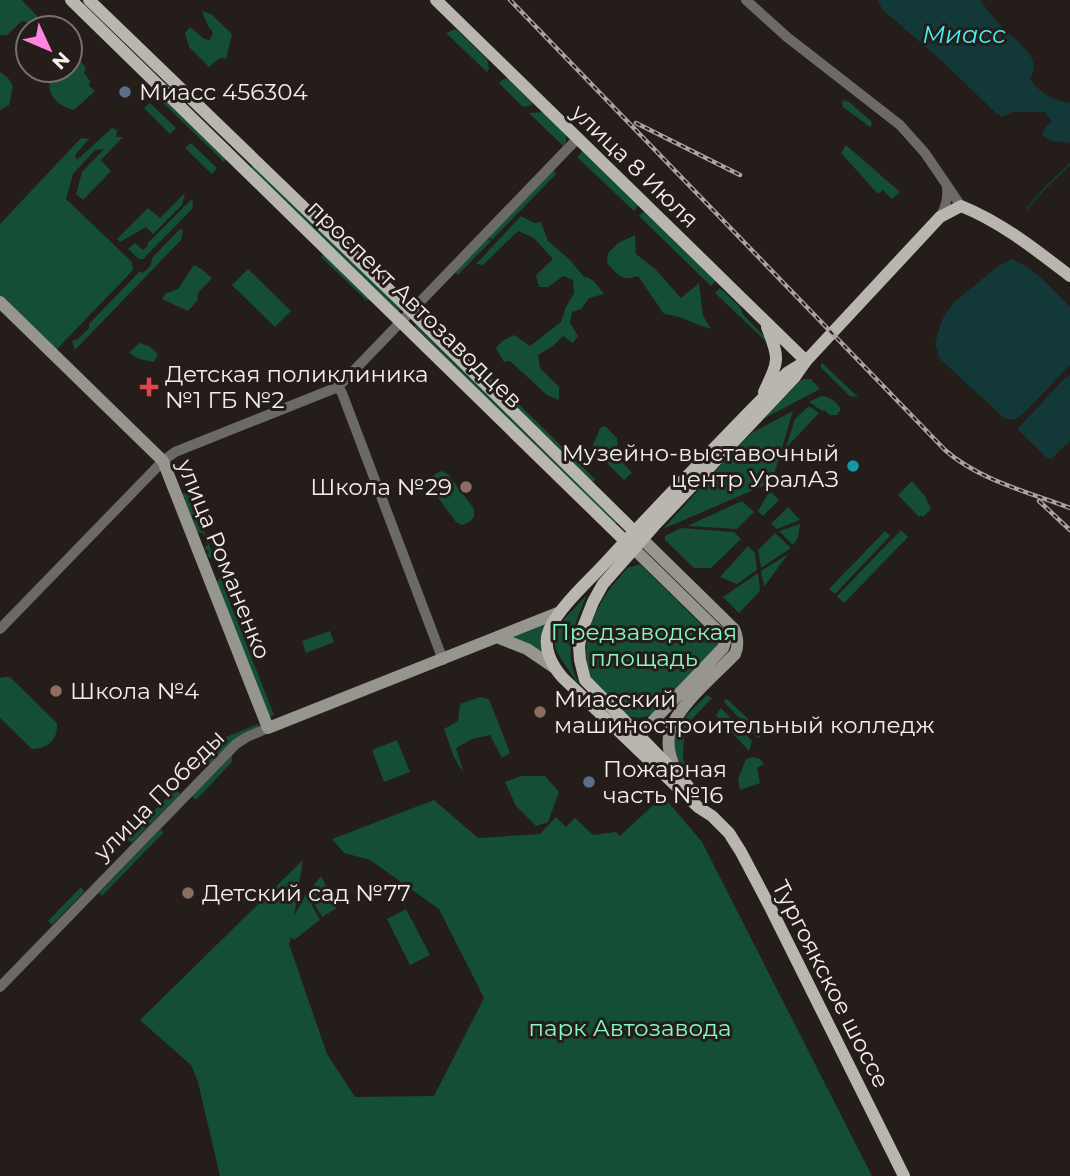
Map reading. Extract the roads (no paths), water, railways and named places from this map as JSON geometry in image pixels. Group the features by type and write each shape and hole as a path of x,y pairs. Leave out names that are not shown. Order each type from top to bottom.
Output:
{"main road":[{"name":"проспект Автозаводцев","path":"71,0 406,316"},
{"name":"проспект Автозаводцев","path":"89,0 634,540 734,629 731,641"},
{"name":"улица 8 Июля","path":"436,0 806,361"},
{"path":"638,743 585,680 579,646 593,602 634,540 654,526 794,378 806,361 940,217 961,206 986,217 1070,276"},
{"name":"улица Романенко","path":"0,302 163,461 268,728"},
{"path":"760,402 777,362 764,320"},
{"path":"555,668 547,647 548,631 560,612 634,540 788,372 806,361"},
{"name":"улица Победы","path":"268,728 560,612"},
{"path":"499,638 527,649 555,668 638,743"},
{"path":"638,743 731,641 735,654 684,707 670,730 669,747 673,764 682,780"},
{"path":"638,743 670,715 684,707"},
{"name":"Тургоякское шоссе","path":"638,743 682,780 703,802 741,852 904,1176"},
{"name":"Тургоякское шоссе","path":"638,743 698,807 712,816"}],"street":[{"path":"746,0 779,31 900,125 925,153 961,206"},
{"path":"0,629 163,461 175,452 338,387 578,138"},
{"path":"940,217 948,197 947,186"},
{"path":"338,387 379,487 443,660"},
{"name":"улица Победы","path":"0,987 236,744 268,728"}],"water":[{"name":"Миасс","path":"877,0 980,0 998,23 1031,56 1033,71 1030,79 1034,84 1047,95 1070,103 1070,143 1051,141 1042,134 1052,121 1044,112 1013,112 1002,117 997,114 883,10"},
{"path":"1011,259 1035,273 1070,307 1070,365 1024,413 1010,419 1004,418 939,358 935,343 943,318 954,302"},
{"path":"1070,375 1070,441 1051,459 1018,430"}],"waterway":[{"path":"1027,209 1070,164"}],"railway":[{"path":"510,0 945,450 988,477 1070,508"},
{"path":"636,123 740,175"},
{"path":"1039,501 1070,530"}],"place":[{"name":"Миасс 456304","path":"125,92"},
{"name":"Детская поликлиника №1 ГБ №2","path":"149,387"},
{"name":"Музейно-выставочный центр УралАЗ","path":"853,466"},
{"name":"Школа №29","path":"466,487"},
{"name":"Школа №4","path":"56,691"},
{"name":"Миасский машиностроительный колледж","path":"540,712"},
{"name":"Пожарная часть №16","path":"589,782"},
{"name":"Детский сад №77","path":"188,893"}],"park label":[{"name":"Предзаводская площадь","path":"644,645"},
{"name":"парк Автозавода","path":"630,1028"}]}
